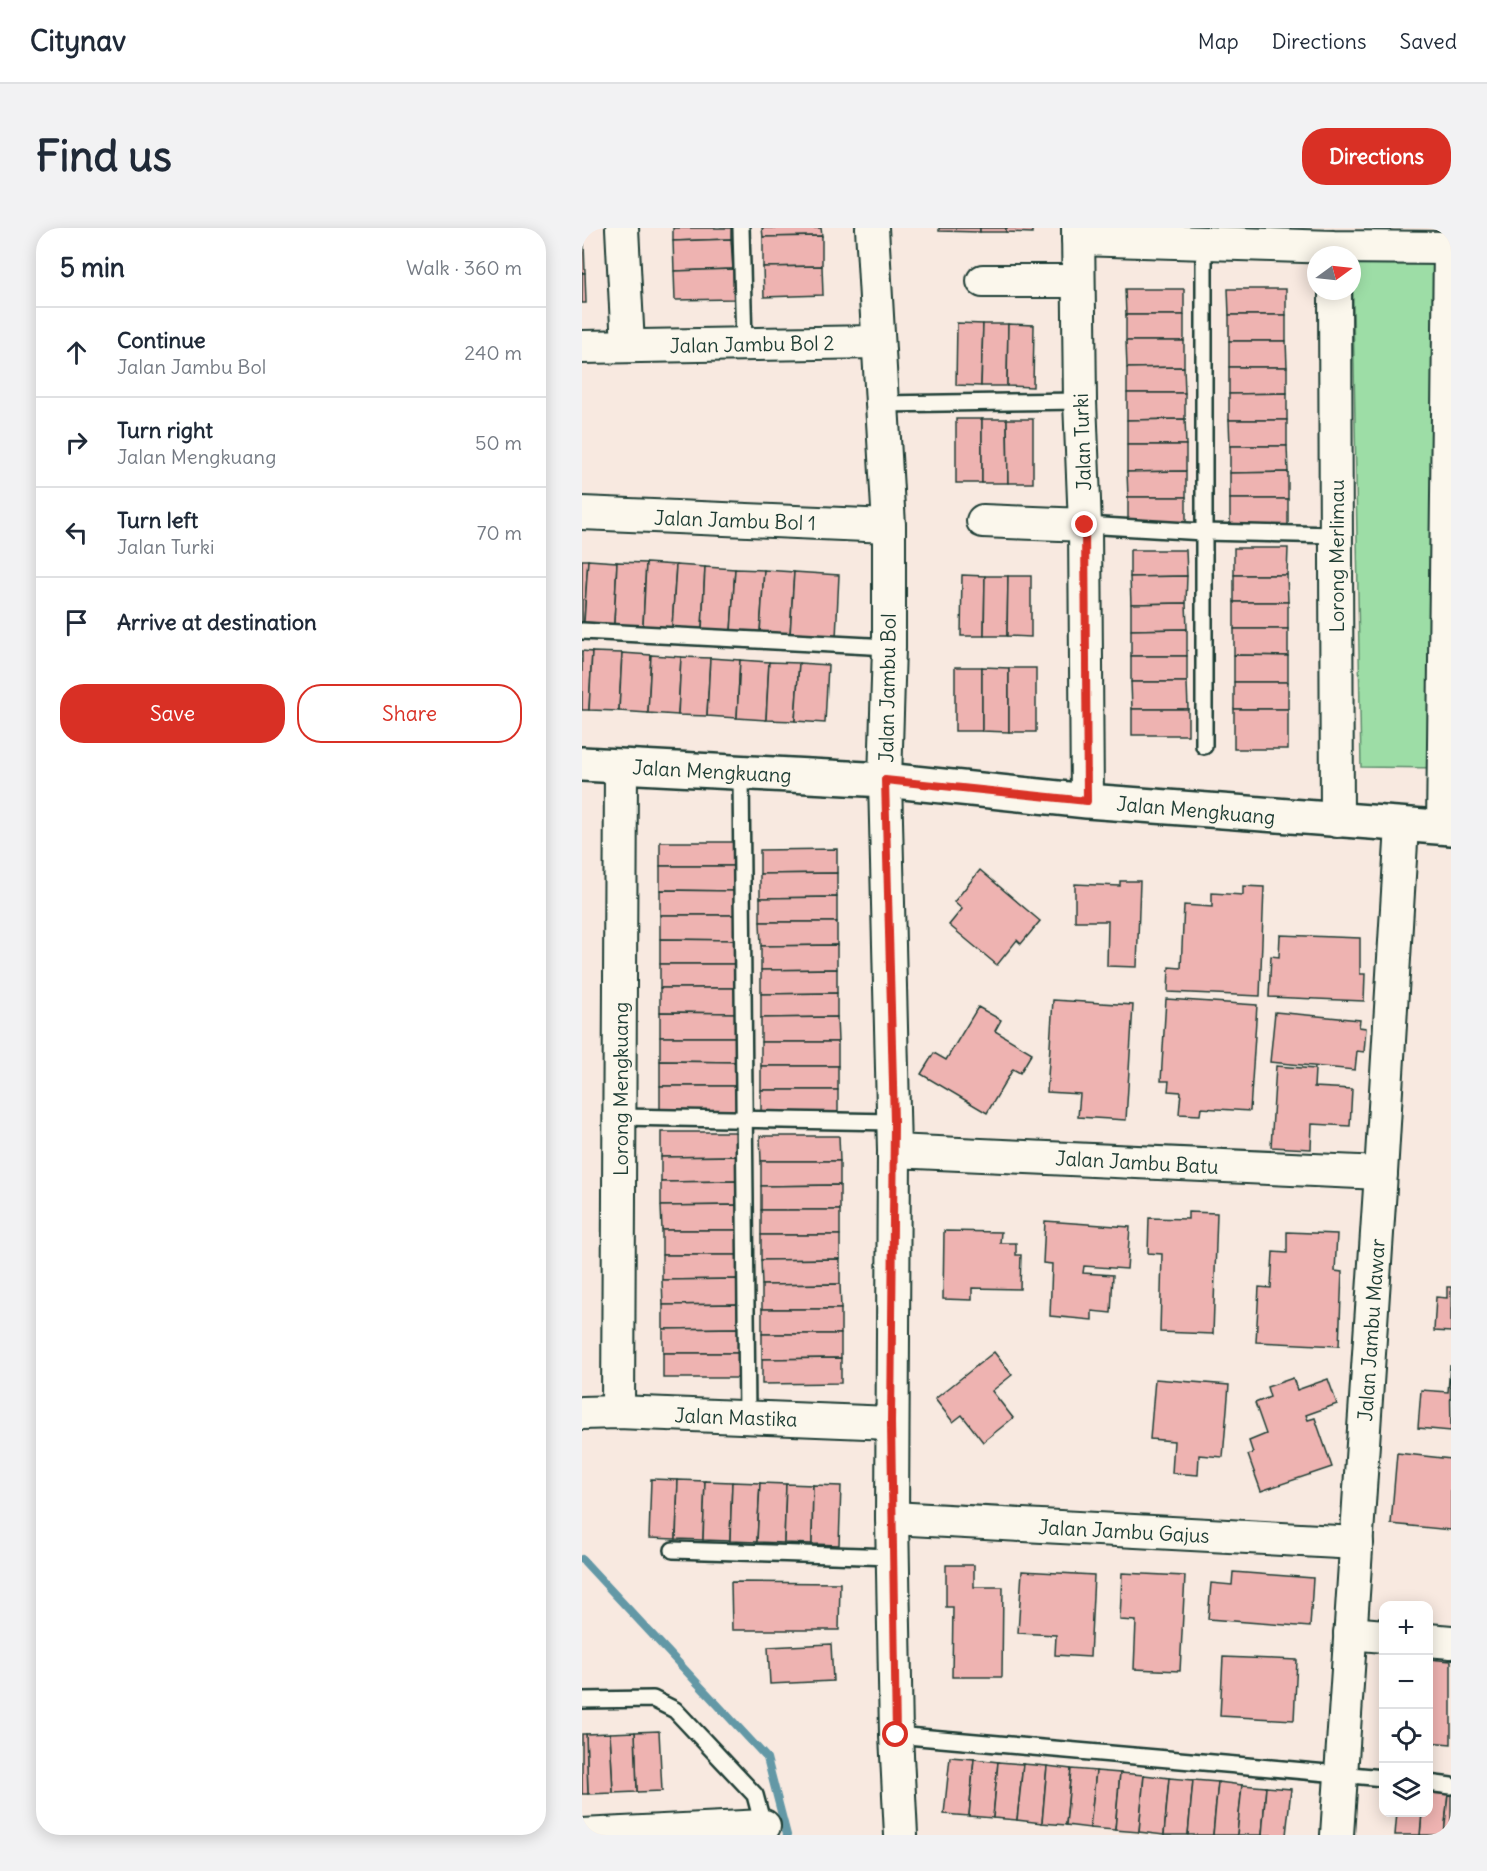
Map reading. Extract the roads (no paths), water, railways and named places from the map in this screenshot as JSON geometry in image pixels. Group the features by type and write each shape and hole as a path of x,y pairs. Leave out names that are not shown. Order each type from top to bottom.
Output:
{"street":[{"path":"622,228 628,346"},
{"name":"Jalan Jambu Bol","path":"872,228 889,526 889,647 885,780 894,1136 891,1423 896,1735 900,1834"},
{"path":"1078,234 1204,243 1343,244 1450,248 1447,827"},
{"name":"Jalan Turki","path":"1078,234 1080,401 1085,525 1087,801"},
{"path":"983,281 1078,281"},
{"name":"Lorong Merlimau","path":"1335,300 1337,821"},
{"name":"Jalan Jambu Bol 2","path":"582,347 877,342"},
{"name":"Jalan Jambu Bol 1","path":"582,513 889,526"},
{"path":"983,521 1085,525"},
{"name":"Jalan Mengkuang","path":"582,764 885,780 1087,801 1402,826 1447,827"},
{"name":"Lorong Mengkuang","path":"618,1412 621,766"},
{"name":"Jalan Jambu Mawar","path":"1337,1835 1402,826"},
{"name":"Jalan Jambu Batu","path":"894,1136 1381,1173"},
{"name":"Jalan Mastika","path":"582,1413 618,1412 891,1423"},
{"name":"Jalan Jambu Gajus","path":"892,1518 1357,1543"},
{"path":"1350,1633 1379,1636"},
{"path":"1433,1640 1451,1642"},
{"path":"582,1835 765,1831"}],"lane":[{"path":"741,228 744,344"},
{"path":"1204,243 1204,746"},
{"path":"881,404 1080,401"},
{"path":"1085,525 1204,532 1336,535"},
{"path":"582,631 889,647"},
{"path":"741,773 747,1417"},
{"path":"621,1117 744,1119 894,1136"},
{"path":"673,1550 893,1557"},
{"path":"582,1701 653,1699 675,1710 755,1796 765,1831"},
{"path":"896,1735 1379,1778"},
{"path":"1433,1784 1451,1786"}],"waterway":[{"path":"582,1559 767,1758 787,1835"}]}
